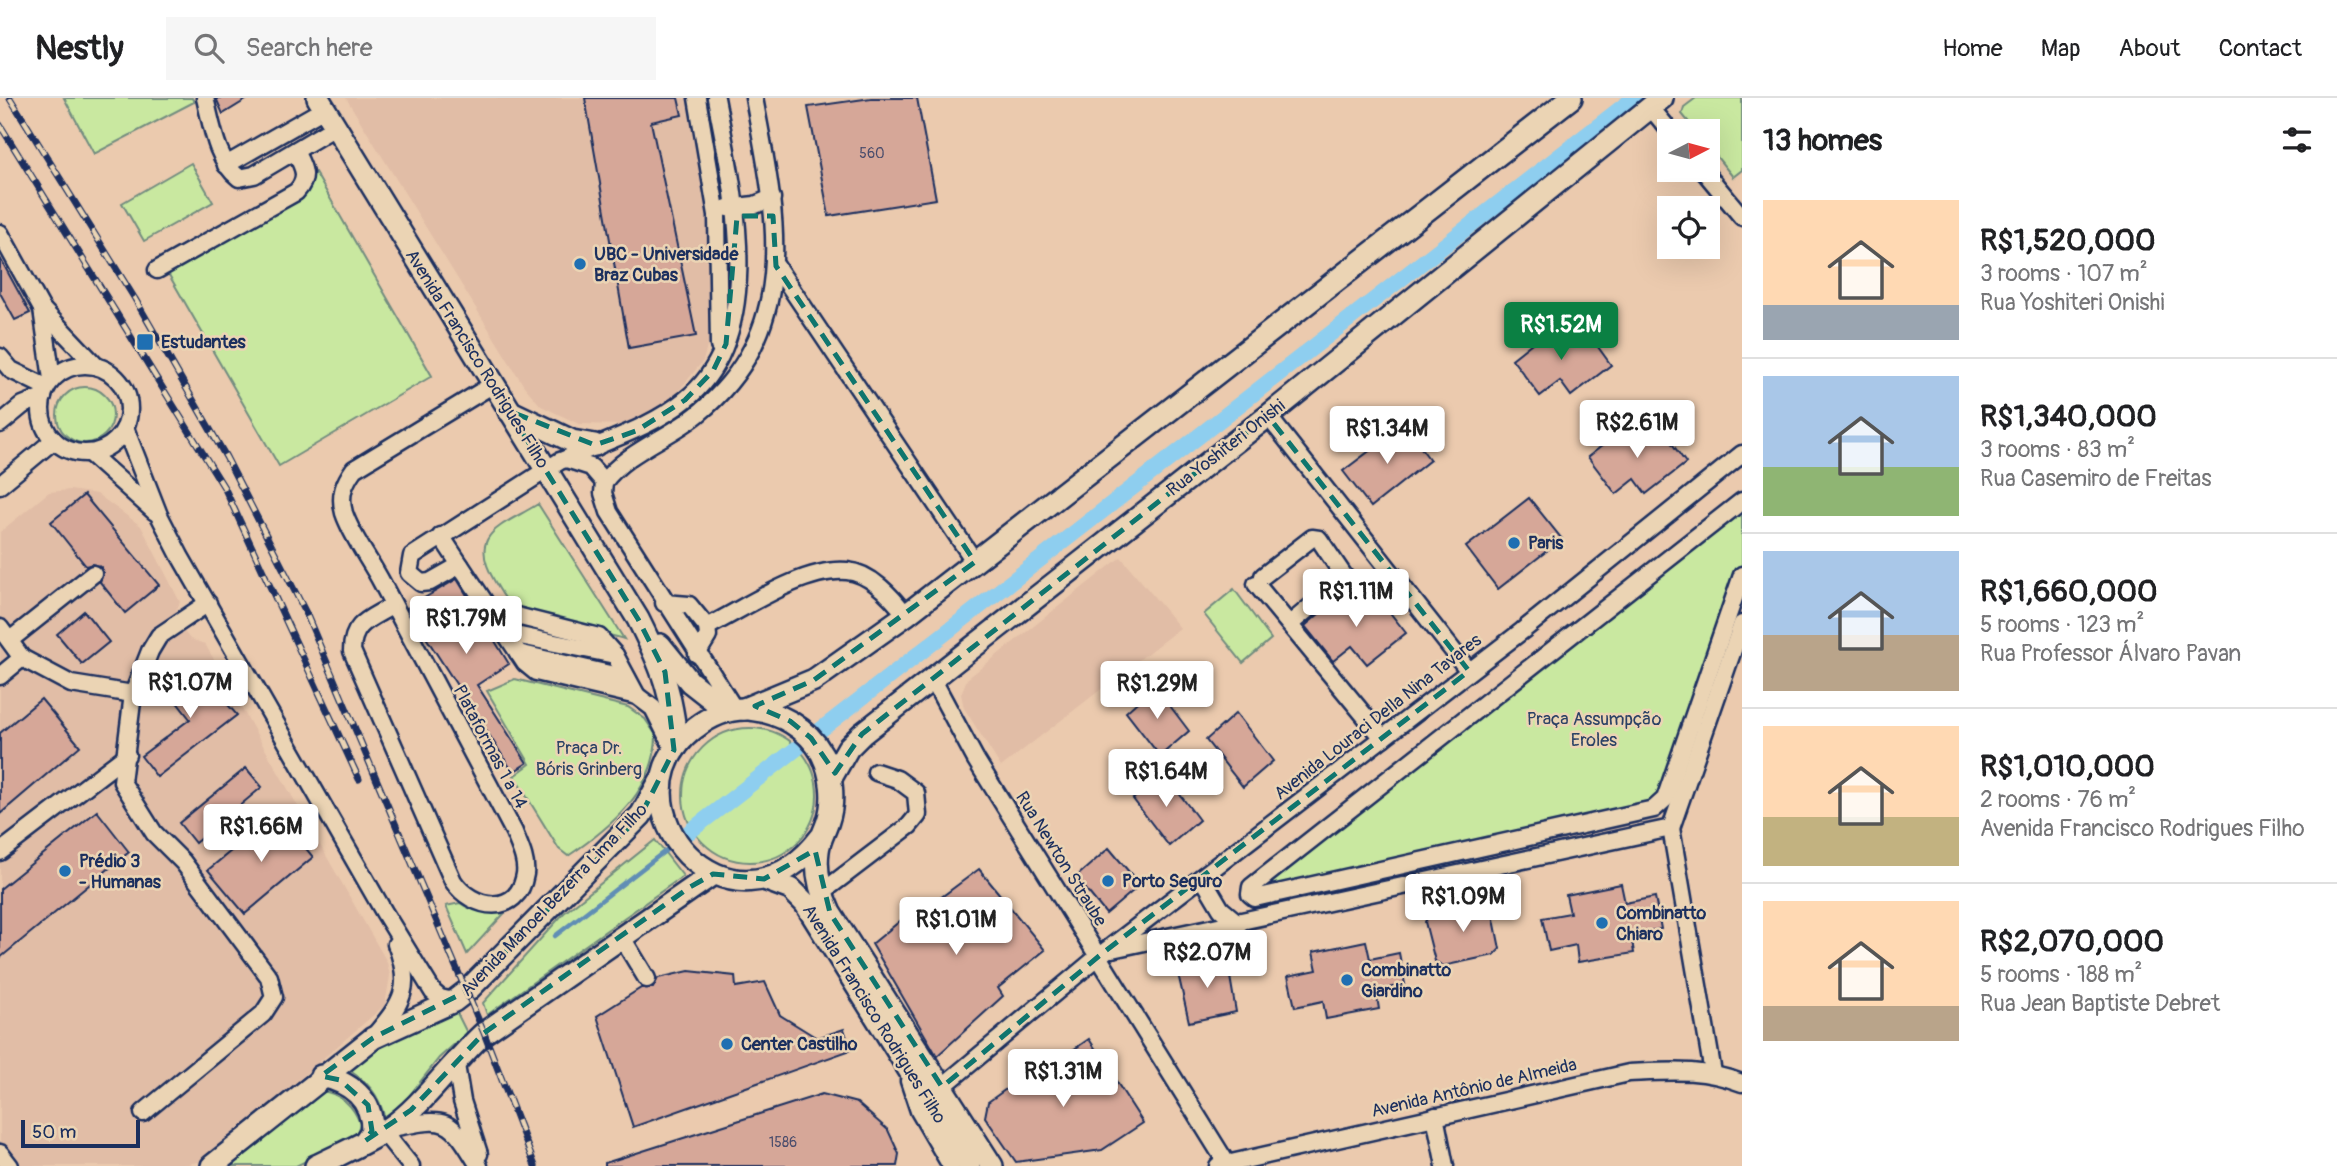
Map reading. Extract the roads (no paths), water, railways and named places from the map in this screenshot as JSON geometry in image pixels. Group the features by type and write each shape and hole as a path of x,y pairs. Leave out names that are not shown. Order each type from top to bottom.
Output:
{"main road":[{"path":"674,752 686,734 705,720 814,680 906,615 1570,98"},
{"name":"Rua Yoshiteri Onishi","path":"831,778 848,748 862,734 1268,416 1656,103"},
{"name":"Avenida Francisco Rodrigues Filho","path":"326,111 638,619 665,673 671,695 674,752 662,781 662,809 671,836 689,859 713,874 740,881 764,879 787,871 807,857 821,837"},
{"path":"509,411 572,441 595,446"},
{"name":"Avenida Francisco Rodrigues Filho","path":"638,619 690,682 735,710 768,712 790,721 811,738 823,755 831,778 832,802 821,837 818,868 821,893 830,913 992,1166"},
{"name":"Avenida Manoel Bezerra Lima Filho","path":"212,1166 321,1076 373,1038 454,1001 641,815 651,802 674,752"},
{"path":"316,1166 379,1134 411,1110 455,1059 484,1033 713,874"},
{"name":"Avenida Francisco Rodrigues Filho","path":"764,879 791,889 805,903 970,1166"},
{"path":"321,1076 340,1080 359,1094 368,1105 372,1131 379,1134"}],"street":[{"path":"205,98 226,165 239,178 246,179 295,151 326,111"},
{"path":"697,98 717,214 719,360"},
{"path":"460,565 421,583 409,573 412,556 545,470 595,446 636,431 675,407 699,387 719,360 731,324 737,212 716,98"},
{"path":"735,710 664,603 609,512 603,493 604,482 623,463 686,424 741,369 757,342 771,300 776,266 772,198 754,98"},
{"path":"1656,103 1664,119"},
{"path":"226,165 326,111"},
{"path":"158,270 296,192 306,174 295,151"},
{"path":"1713,182 1742,217"},
{"path":"737,212 772,198"},
{"path":"717,214 737,212 773,216"},
{"path":"0,233 42,309 96,366"},
{"path":"776,266 975,562"},
{"path":"42,309 47,388 41,412 45,428 64,448 89,453 159,515"},
{"path":"0,357 11,370 47,388"},
{"path":"0,424 47,388 65,369 80,365 96,366 110,372 121,383 128,397 129,412 125,428 110,445 89,453"},
{"name":"Plataformas 1 a 14","path":"393,605 359,626 352,635 352,651 453,881 461,894 474,903 501,904 514,896 520,888 525,872 514,832 344,513 343,484 355,469 492,385"},
{"path":"1268,416 1469,671"},
{"path":"125,428 159,515 384,912 433,992 440,998 454,1001"},
{"path":"0,485 54,440"},
{"name":"Avenida Louraci Della Nina Tavares","path":"942,1087 1103,953 1383,738 1737,460 1742,445"},
{"path":"566,459 591,467 604,482"},
{"path":"1742,501 1251,887 1250,894 1255,898 1654,809 1665,799 1742,575"},
{"path":"441,536 521,658 536,672 637,696"},
{"path":"1290,624 1344,576 1342,569 1320,539 1312,538 1260,580 1290,624 1383,738"},
{"path":"707,626 821,572 849,571 886,590 906,615"},
{"path":"93,574 5,634 22,658 71,684 133,694"},
{"path":"142,1114 263,1014 274,997 273,987 263,969 183,862 154,833 122,782 133,694 159,636 208,603"},
{"path":"664,603 689,606 707,626 708,636 697,654"},
{"path":"489,609 599,637 615,655 637,696 653,709 674,752"},
{"path":"1713,1073 1671,828 1742,624"},
{"path":"505,633 615,655"},
{"path":"0,676 22,658"},
{"path":"521,658 627,678"},
{"name":"Rua Newton Straube","path":"933,680 976,760 1103,953 1221,1165"},
{"path":"0,852 127,755"},
{"path":"821,893 909,826 918,815 916,793 897,779 876,772"},
{"path":"1103,953 1671,828"},
{"path":"1202,877 1221,909 1239,924"},
{"path":"373,1038 394,1012 406,982 402,960 384,912"},
{"path":"621,936 647,979"},
{"path":"900,1054 919,1111 951,1166"},
{"path":"455,1059 462,1101 481,1166"},
{"name":"Avenida Antônio de Almeida","path":"1221,1165 1629,1073 1689,1070 1713,1073 1742,1083"},
{"path":"1434,1116 1445,1166"},
{"path":"379,1134 425,1122 443,1122 458,1132 481,1166"},
{"path":"379,1134 411,1166"},
{"path":"0,1153 10,1166"}],"waterway":[{"path":"684,836 1634,98"},
{"path":"555,936 669,848"}],"railway":[{"path":"10,98 135,299 226,457 306,613 484,1033 535,1166"},
{"path":"0,125 225,489 359,779"}],"place":[{"name":"UBC - Universidade Braz Cubas","path":"580,264"},
{"name":"Estudantes","path":"145,342"},
{"name":"Paris","path":"1514,543"},
{"name":"Prédio 3 - Humanas","path":"65,871"},
{"name":"Porto Seguro","path":"1108,881"},
{"name":"Combinatto Chiaro","path":"1602,923"},
{"name":"Combinatto Giardino","path":"1347,980"},
{"name":"Center Castilho","path":"727,1044"}],"park label":[{"name":"Praça Assumpção Eroles","path":"1594,729"},
{"name":"Praça Dr. Bóris Grinberg","path":"589,758"}]}
